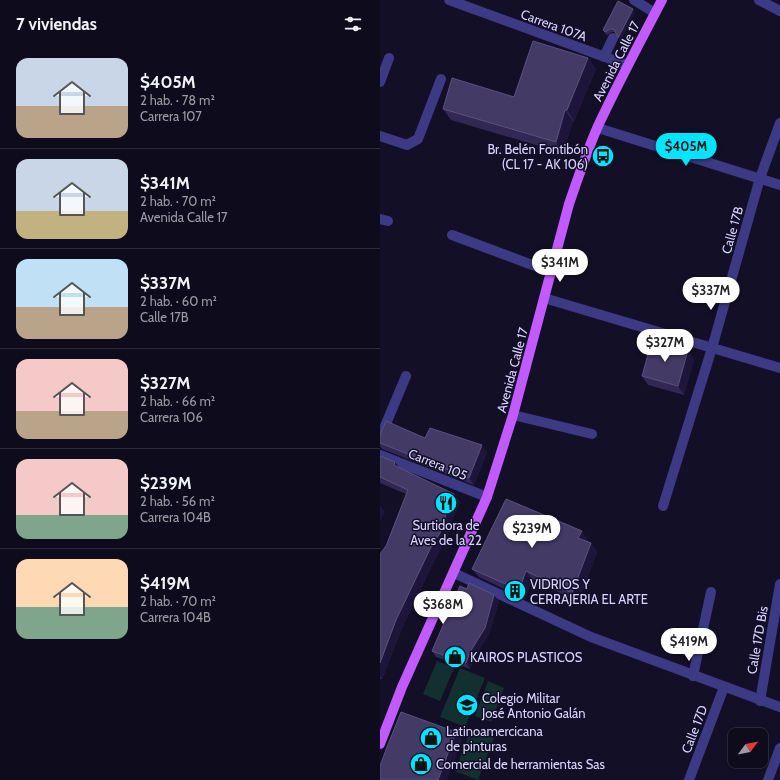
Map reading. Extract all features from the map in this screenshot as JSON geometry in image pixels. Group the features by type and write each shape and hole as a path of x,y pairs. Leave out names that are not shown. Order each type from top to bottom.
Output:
{"main road":[{"name":"Avenida Calle 17","path":"380,744 402,687 487,497 513,415 570,204 598,128 627,65 662,0"}],"street":[{"name":"Carrera 107A","path":"449,0 627,65"},
{"path":"759,0 780,11"},
{"path":"632,3 655,13"},
{"path":"604,57 613,38"},
{"path":"380,82 389,58"},
{"path":"380,136 407,145 418,139 441,79"},
{"name":"Calle 17B","path":"663,506 712,348 760,178 780,123"},
{"path":"598,128 780,185"},
{"path":"452,235 551,272"},
{"path":"544,298 780,368"},
{"path":"380,438 406,376"},
{"path":"513,415 592,434"},
{"name":"Carrera 105","path":"380,455 487,497"},
{"path":"454,573 591,637 760,701 780,707"},
{"name":"Calle 17D Bis","path":"760,701 780,584"},
{"path":"693,676 711,592"},
{"name":"Calle 17D","path":"689,780 724,687"},
{"path":"768,780 780,748"}],"green space":[{"path":"437,661 454,668 440,701 423,694"},
{"path":"460,668 485,678 465,727 440,717"},
{"path":"488,681 504,688 491,722 475,716"},
{"path":"471,729 494,738 478,780 455,771"}],"building":[{"path":"618,1 633,9 618,38 614,29 610,29 605,32 603,30"},
{"path":"533,41 588,58 567,110 565,110 556,142 443,109 452,78 514,97"},
{"path":"652,340 688,350 678,386 642,376"},
{"path":"386,421 425,438 430,428 482,445 469,478 380,443 380,435"},
{"path":"380,456 395,462 394,465 454,494 440,533 431,547 396,620 380,663 380,554 386,546 408,490 380,477"},
{"path":"506,499 582,531 578,538 591,543 572,593 526,571 519,590 472,569"},
{"path":"469,583 494,595 485,628 470,652 466,663 432,651 460,586 467,589"},
{"path":"401,712 456,732 438,780 380,780 380,766"}],"place":[{"name":"Br. Belén Fontibón (CL 17 - AK 106)","path":"603,156"},
{"name":"Surtidora de Aves de la 22","path":"446,503"},
{"name":"VIDRIOS Y CERRAJERIA EL ARTE","path":"515,591"},
{"name":"KAIROS PLASTICOS","path":"455,657"},
{"name":"Colegio Militar José Antonio Galán","path":"467,705"},
{"name":"Latinoamercicana de pinturas","path":"431,738"},
{"name":"Comercial de herramientas Sas","path":"421,764"}]}
